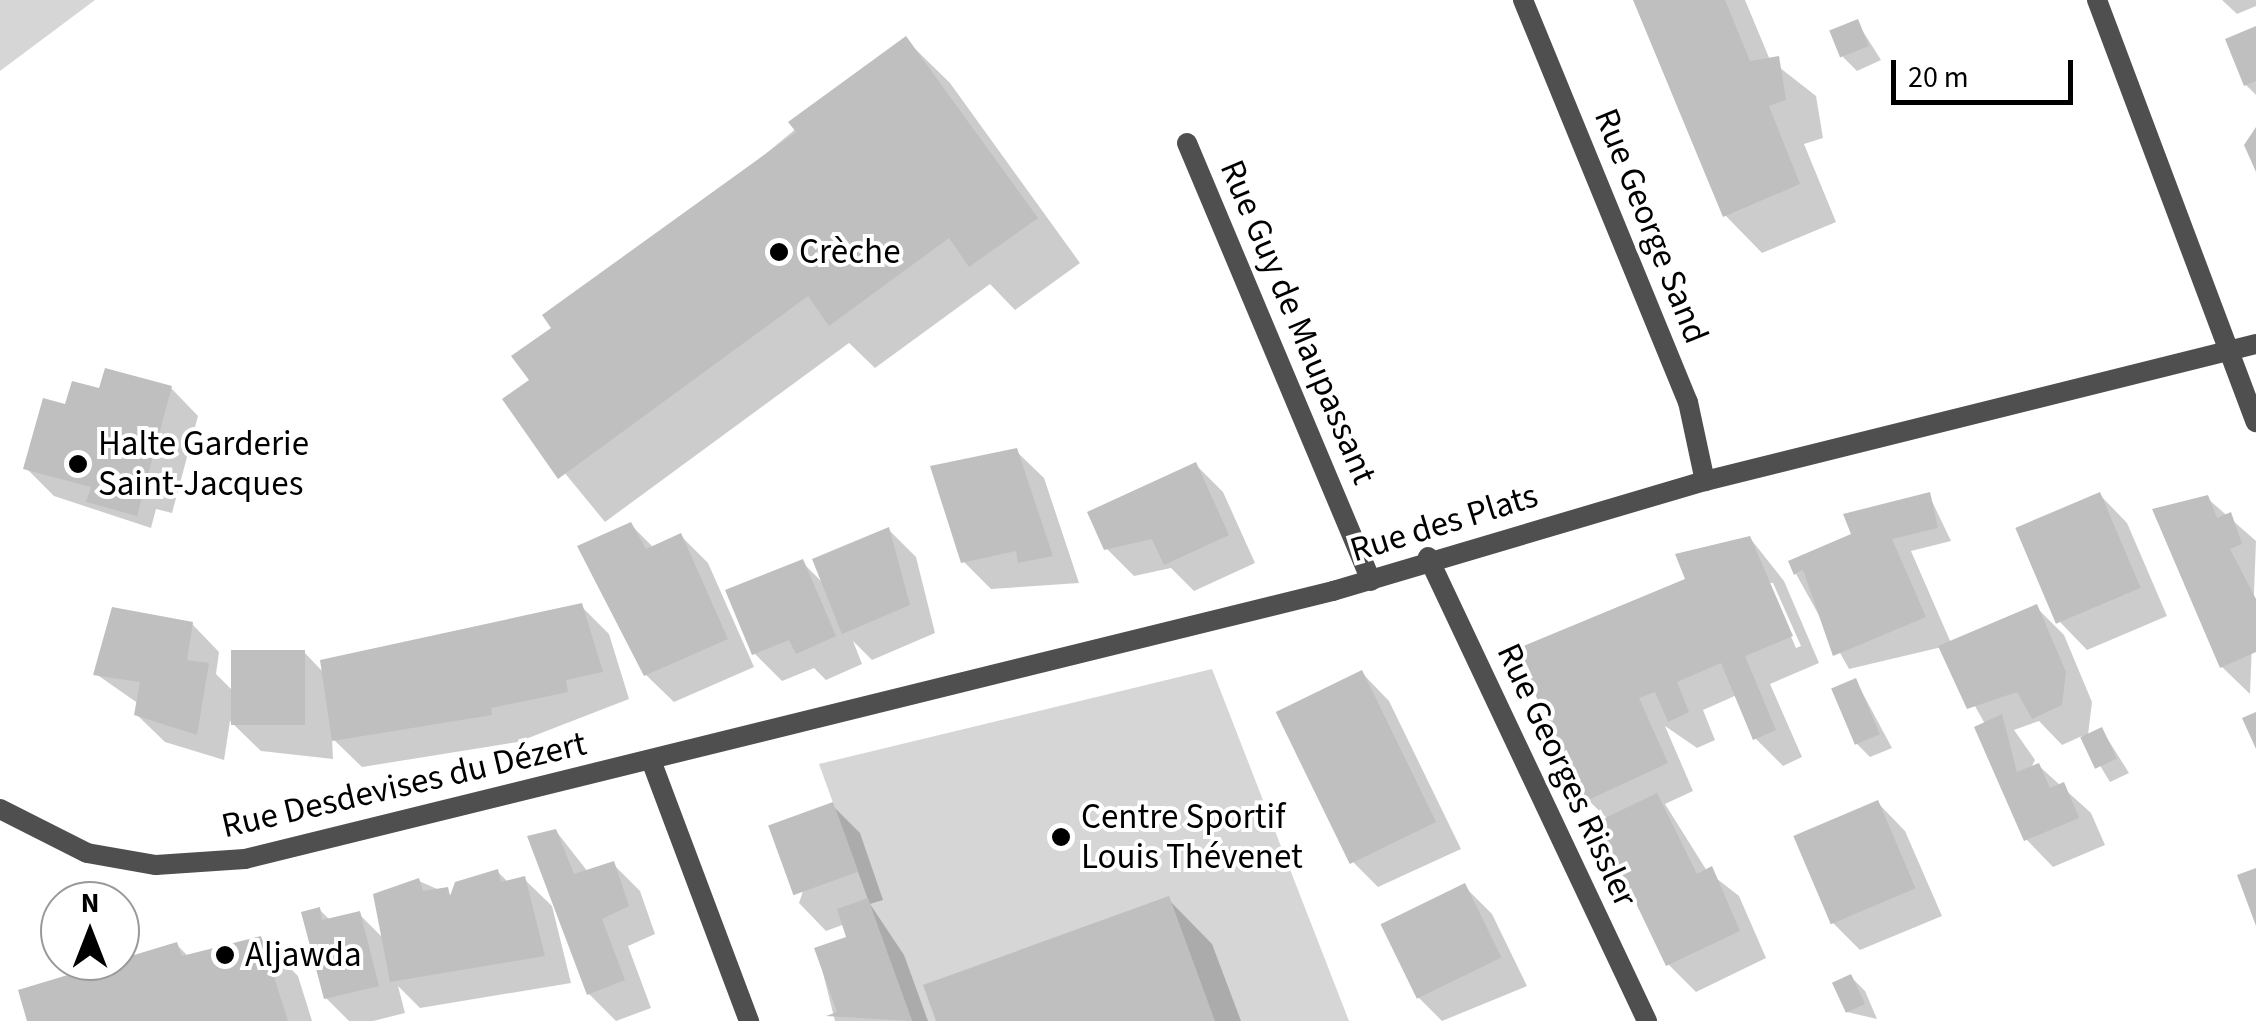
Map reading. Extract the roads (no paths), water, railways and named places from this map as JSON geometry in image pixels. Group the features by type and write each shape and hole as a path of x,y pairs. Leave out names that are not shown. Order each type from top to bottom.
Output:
{"street":[{"name":"Rue George Sand","path":"1524,0 1688,402 1705,481"},
{"path":"2096,0 2256,422"},
{"name":"Rue Guy de Maupassant","path":"1187,143 1372,581"},
{"name":"Rue des Plats","path":"652,763 1372,581 1428,557 1705,481 2256,344"},
{"name":"Rue Georges Rissler","path":"1428,557 1647,1021"},
{"path":"652,763 749,1021"},
{"name":"Rue Desdevises du Dézert","path":"0,809 87,853 156,865 245,859 652,763"}],"place":[{"name":"Crèche","path":"779,252"},
{"name":"Halte Garderie Saint-Jacques","path":"78,464"},
{"name":"Centre Sportif Louis Thévenet","path":"1061,837"},
{"name":"Aljawda","path":"225,955"}]}
